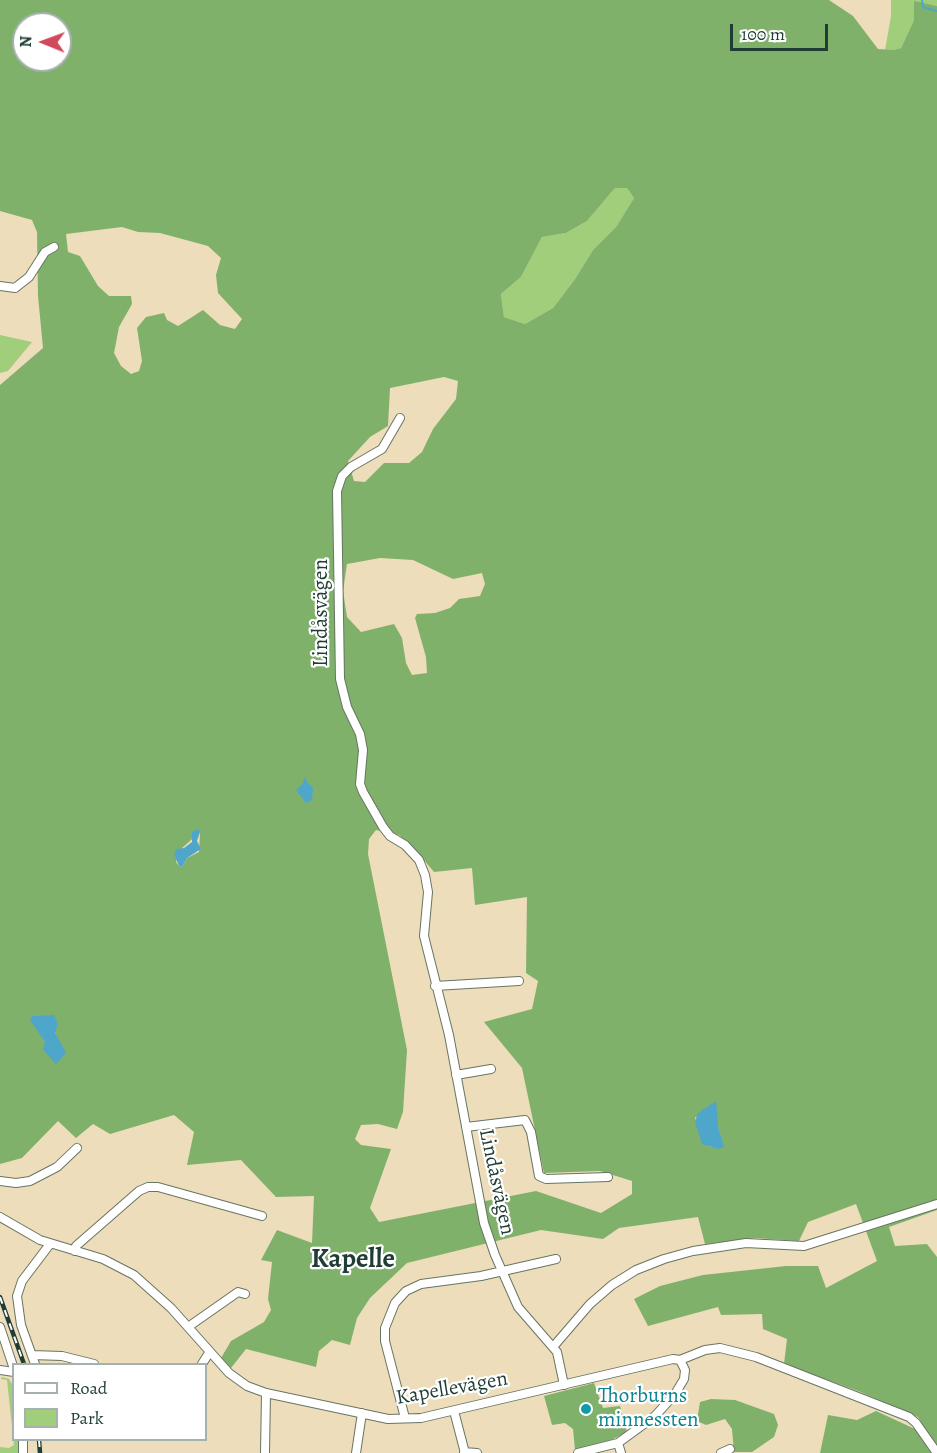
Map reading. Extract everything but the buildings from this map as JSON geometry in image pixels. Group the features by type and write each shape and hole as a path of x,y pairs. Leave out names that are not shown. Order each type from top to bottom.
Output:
{"street":[{"path":"0,286 15,288 29,276 45,252 54,247"},
{"name":"Lindåsvägen","path":"400,417 382,449 376,455 351,467 342,476 337,491 340,579 338,663 347,707 360,734 363,750 360,784 363,792 383,827 390,836 405,845 419,860 425,875 428,892 424,936 449,1035 480,1210 502,1272 518,1307 557,1352 564,1385"},
{"path":"435,986 519,981"},
{"path":"456,1075 491,1069"},
{"path":"466,1127 525,1120 531,1132 539,1176 546,1179 608,1177"},
{"path":"0,1181 16,1184 30,1181 57,1167 77,1148"},
{"path":"75,1251 76,1246 130,1199 148,1187 158,1187 262,1216"},
{"path":"553,1347 583,1311 612,1285 636,1270 664,1259 693,1251 746,1243 804,1246 937,1204"},
{"name":"Kapellevägen","path":"0,1216 50,1244 103,1259 134,1275 162,1299 209,1353 239,1382 266,1393 388,1419 405,1418 454,1411 673,1359 680,1360 705,1350 720,1348 756,1357 909,1417 916,1423 937,1453"},
{"path":"34,1363 21,1325 17,1296 22,1281 50,1244"},
{"path":"405,1418 385,1341 385,1328 394,1303 406,1292 421,1284 502,1272 556,1259"},
{"path":"188,1327 238,1292 244,1294"},
{"path":"0,1327 12,1365"},
{"path":"203,1363 209,1353"},
{"path":"32,1355 62,1356 87,1363"},
{"path":"578,1453 618,1443 655,1416 675,1394 684,1379 685,1370 680,1360"},
{"path":"265,1453 266,1393"},
{"path":"454,1411 465,1453 477,1453"},
{"path":"356,1453 362,1413"},
{"path":"618,1443 621,1453"},
{"path":"721,1453 730,1449"}],"green space":[{"path":"0,0 829,0 853,16 878,49 893,50 901,48 914,20 914,1 937,6 937,1210 889,1227 895,1246 927,1244 937,1257 937,1449 918,1417 858,1391 784,1364 787,1339 763,1329 762,1314 721,1315 718,1307 648,1326 634,1299 660,1286 703,1275 786,1266 818,1266 826,1288 877,1261 856,1204 808,1222 799,1241 755,1238 705,1244 698,1217 619,1228 603,1239 541,1230 407,1263 370,1298 357,1318 350,1345 332,1340 319,1351 316,1367 246,1349 231,1368 221,1358 231,1341 264,1322 271,1310 268,1299 272,1262 261,1260 277,1230 312,1243 314,1196 276,1197 241,1160 187,1165 194,1132 174,1115 110,1134 93,1124 76,1138 58,1121 22,1158 0,1164 0,385 43,348 38,296 37,232 32,220 0,211","holes":["615,188 627,188 634,198 616,227 593,250 553,308 525,324 504,317 501,294 521,277 542,237 566,233 587,221","122,227 138,232 160,233 208,246 221,258 216,275 218,293 242,319 235,329 220,325 203,310 178,326 167,320 164,313 146,317 137,328 142,361 139,371 131,374 121,366 114,353 119,327 132,304 131,296 109,296 98,286 80,256 68,252 66,234","444,377 458,381 456,399 433,429 422,452 409,463 384,463 365,482 354,481 348,461 370,437 388,426 390,388","380,558 413,560 453,579 482,573 485,584 480,596 459,599 450,608 435,613 417,614 415,618 426,657 427,673 412,675 406,663 402,638 394,624 361,632 347,617 343,591 347,564","376,830 399,835 413,847 434,872 472,868 475,905 527,897 526,973 538,981 532,1009 484,1022 522,1068 544,1173 600,1171 632,1181 632,1194 601,1213 536,1191 379,1222 370,1208 391,1149 361,1145 355,1139 361,1125 378,1124 397,1129 403,1112 407,1050 368,854 369,839","200,832 199,852 187,858 182,867 176,862 180,850","37,1027 55,1032 62,1049 56,1063","695,1117 718,1126 723,1147 710,1147 698,1129"]},
{"path":"891,0 937,0 937,6 914,2 914,20 901,48 885,50 891,16"},
{"path":"615,188 627,188 634,198 616,227 593,250 553,308 525,324 504,317 501,294 521,277 542,237 566,233 587,221"},
{"path":"0,335 32,342 8,371 0,373"},
{"path":"2,1377 9,1379 12,1384 12,1426 7,1380 1,1379"},
{"path":"594,1383 603,1408 620,1406 627,1432 611,1440 575,1450 573,1429 565,1423 552,1425 544,1396"},
{"path":"711,1399 735,1400 774,1414 778,1425 774,1437 752,1452 734,1452 732,1429 725,1419 706,1425 697,1421 700,1402"},
{"path":"876,1411 915,1429 933,1453 820,1453 828,1415 857,1420"},
{"path":"14,1441 18,1441 19,1453 0,1453 0,1447 9,1448 14,1445"}],"water":[{"path":"305,776 307,783 313,787 312,800 306,803 296,790 302,785"},
{"path":"198,829 200,832 197,841 201,849 187,858 182,867 179,866 174,854 177,849 184,848 192,842 192,832"},
{"path":"54,1015 58,1024 55,1032 66,1053 56,1064 43,1050 45,1042 30,1020 32,1016"},
{"path":"716,1101 718,1126 724,1147 718,1149 702,1144 695,1122 698,1113"}],"waterway":[{"path":"922,0 923,7 937,11"}],"railway":[{"path":"0,1297 24,1363"},
{"path":"39,1441 40,1453"}],"place":[{"name":"Thorburns minnessten","path":"586,1409"}],"district":[{"name":"Kapelle","path":"353,1260"}]}
